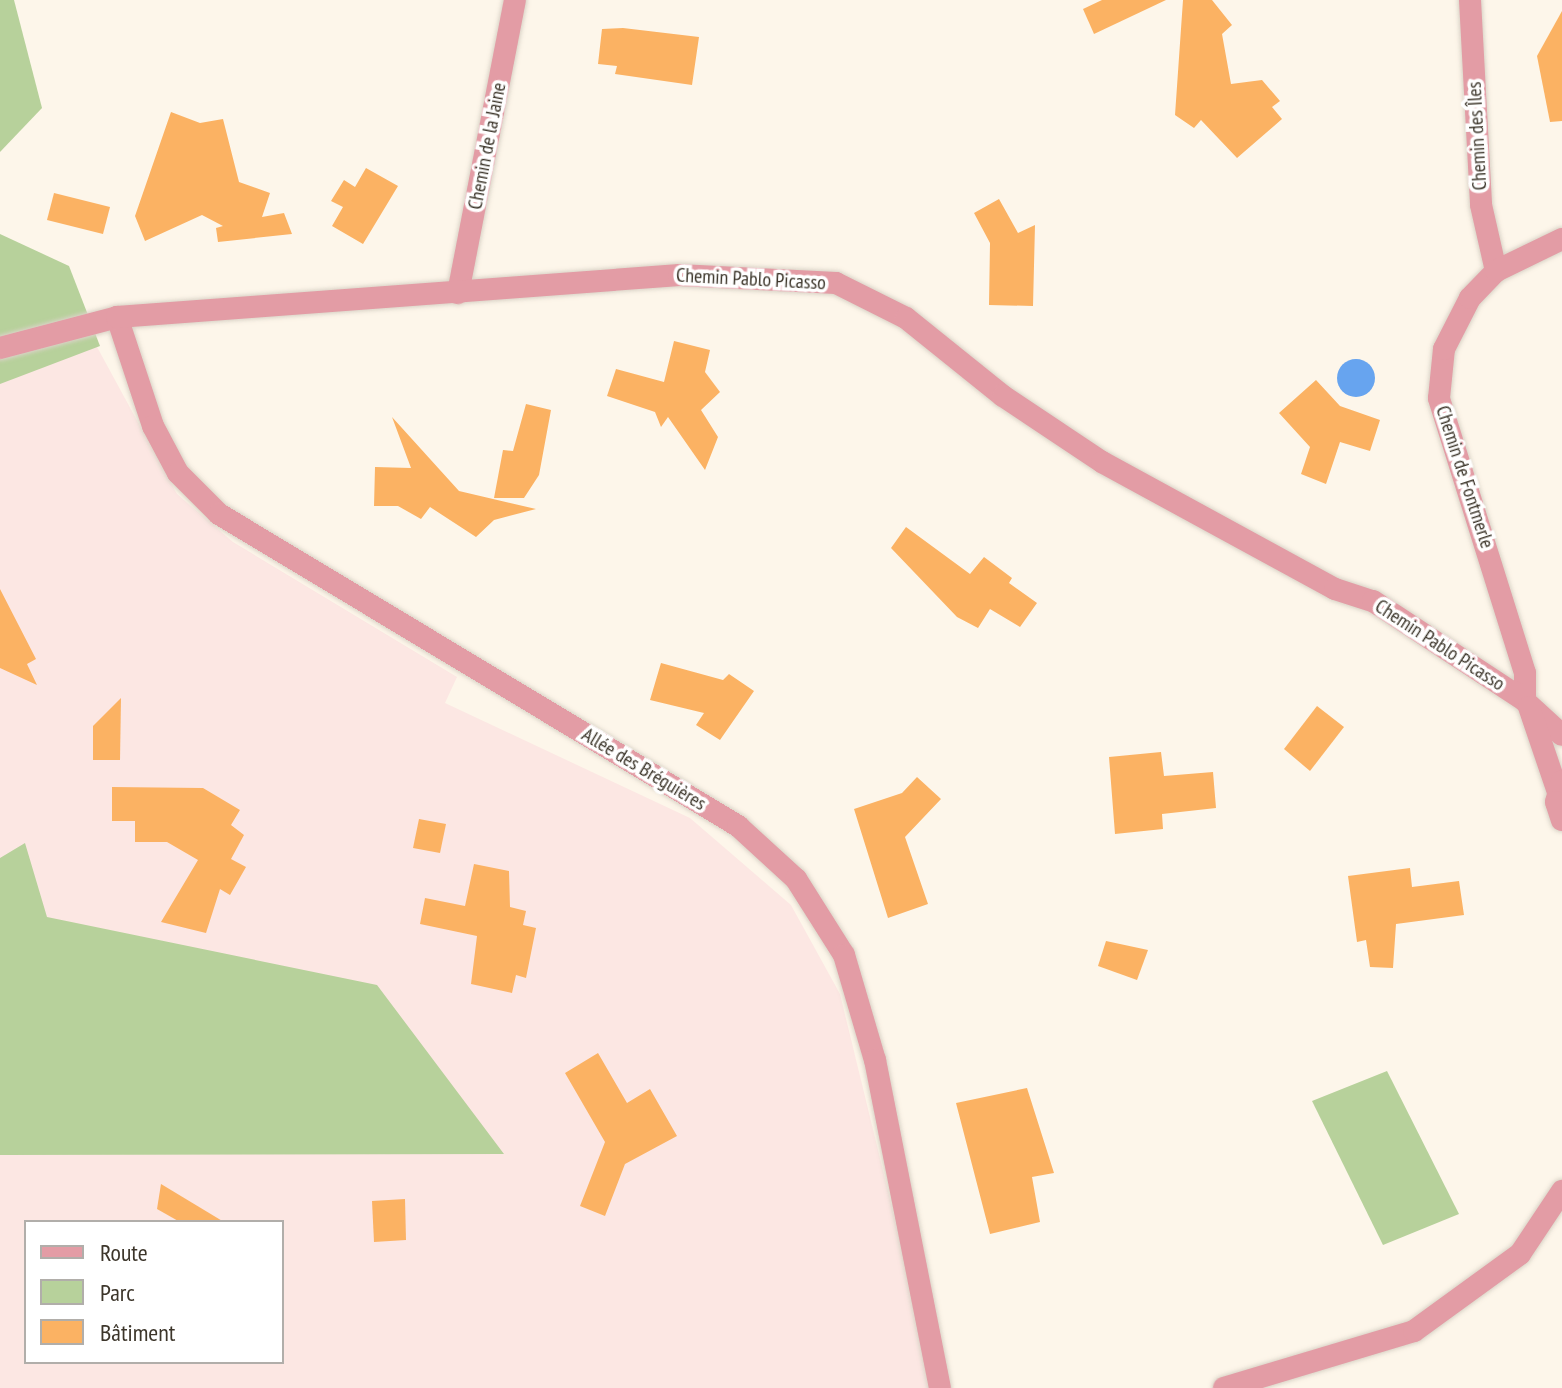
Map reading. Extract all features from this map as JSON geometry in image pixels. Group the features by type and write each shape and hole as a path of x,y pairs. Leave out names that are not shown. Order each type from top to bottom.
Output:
{"street":[{"name":"Chemin de la Jaine","path":"458,293 515,0"},
{"name":"Chemin des Îles","path":"1470,0 1481,205 1496,271"},
{"name":"Chemin de Fontmerle","path":"1527,704 1525,673 1439,398 1444,349 1458,317 1496,271 1562,239"},
{"name":"Chemin Pablo Picasso","path":"0,348 117,317 679,275 836,283 906,318 1003,396 1102,462 1335,589 1373,601 1527,704 1562,735"},
{"name":"Allée des Bréguières","path":"117,317 153,426 178,473 219,514 738,826 796,879 844,955 875,1060 940,1388"},
{"path":"1527,704 1560,786 1562,820"},
{"path":"1224,1388 1414,1331 1520,1254 1562,1191"}],"shaded area":[{"path":"84,323 177,494 233,542 457,677 445,703 690,818 791,905 840,994 936,1388 0,1388 0,353"}],"green space":[{"path":"0,0 14,0 42,108 0,152"},
{"path":"0,234 69,266 100,346 0,384"},
{"path":"25,843 47,917 377,985 504,1154 0,1155 0,858"},
{"path":"1387,1071 1459,1214 1383,1245 1312,1101"}],"water":[{"path":"1356,359 1369,365 1375,378 1369,391 1356,397 1343,391 1337,378 1343,365"}],"building":[{"path":"1102,0 1166,0 1094,34 1083,9"},
{"path":"1183,0 1212,0 1232,25 1222,34 1231,84 1262,80 1280,101 1272,107 1282,119 1237,158 1201,120 1194,128 1175,115"},
{"path":"1562,11 1562,121 1550,122 1537,56"},
{"path":"623,28 699,37 692,85 615,74 617,66 598,64 602,29"},
{"path":"171,112 200,123 223,119 239,182 270,193 262,217 284,213 292,234 218,242 216,228 223,226 202,215 145,241 135,216"},
{"path":"366,168 398,186 363,244 332,226 343,207 331,201 344,180 355,187"},
{"path":"54,193 110,207 103,234 47,220"},
{"path":"999,199 1018,233 1035,225 1033,306 989,305 990,243 974,213"},
{"path":"674,341 710,350 705,372 720,392 701,410 718,437 705,470 668,417 661,427 655,412 607,396 616,369 664,382"},
{"path":"1316,380 1340,406 1380,420 1370,451 1340,442 1326,484 1301,474 1310,447 1279,413"},
{"path":"526,404 551,410 539,475 524,498 494,498 503,450 513,451"},
{"path":"392,417 459,491 536,509 494,520 476,537 430,507 421,519 398,506 374,506 375,467 411,468"},
{"path":"906,527 970,574 984,557 1012,578 1009,583 1037,603 1020,627 990,609 978,628 957,617 891,548"},
{"path":"0,589 36,659 27,664 37,685 0,668"},
{"path":"661,663 723,680 729,674 754,691 720,740 696,725 704,713 650,700"},
{"path":"121,698 120,760 93,760 93,726"},
{"path":"1317,706 1344,727 1310,771 1284,749"},
{"path":"1161,752 1164,776 1213,772 1216,808 1162,814 1163,829 1115,834 1109,757"},
{"path":"917,777 941,799 905,837 928,904 888,918 854,809 902,793"},
{"path":"112,787 203,788 240,810 231,825 244,835 231,859 246,867 230,895 220,889 206,933 161,922 198,860 167,842 135,842 135,821 112,821"},
{"path":"419,819 446,824 440,853 413,848"},
{"path":"474,864 509,871 510,907 526,911 523,925 536,928 526,978 516,975 512,993 471,984 477,936 420,924 425,898 465,906"},
{"path":"1410,868 1412,887 1459,881 1464,915 1396,924 1393,968 1370,967 1366,940 1357,942 1348,876"},
{"path":"1106,941 1148,950 1137,980 1098,966"},
{"path":"598,1053 627,1103 650,1089 677,1136 625,1164 605,1216 580,1206 605,1142 565,1073"},
{"path":"1027,1088 1054,1173 1032,1177 1040,1222 990,1234 956,1103"},
{"path":"161,1184 221,1220 176,1220 157,1209"},
{"path":"405,1199 406,1240 374,1242 372,1201"}]}
